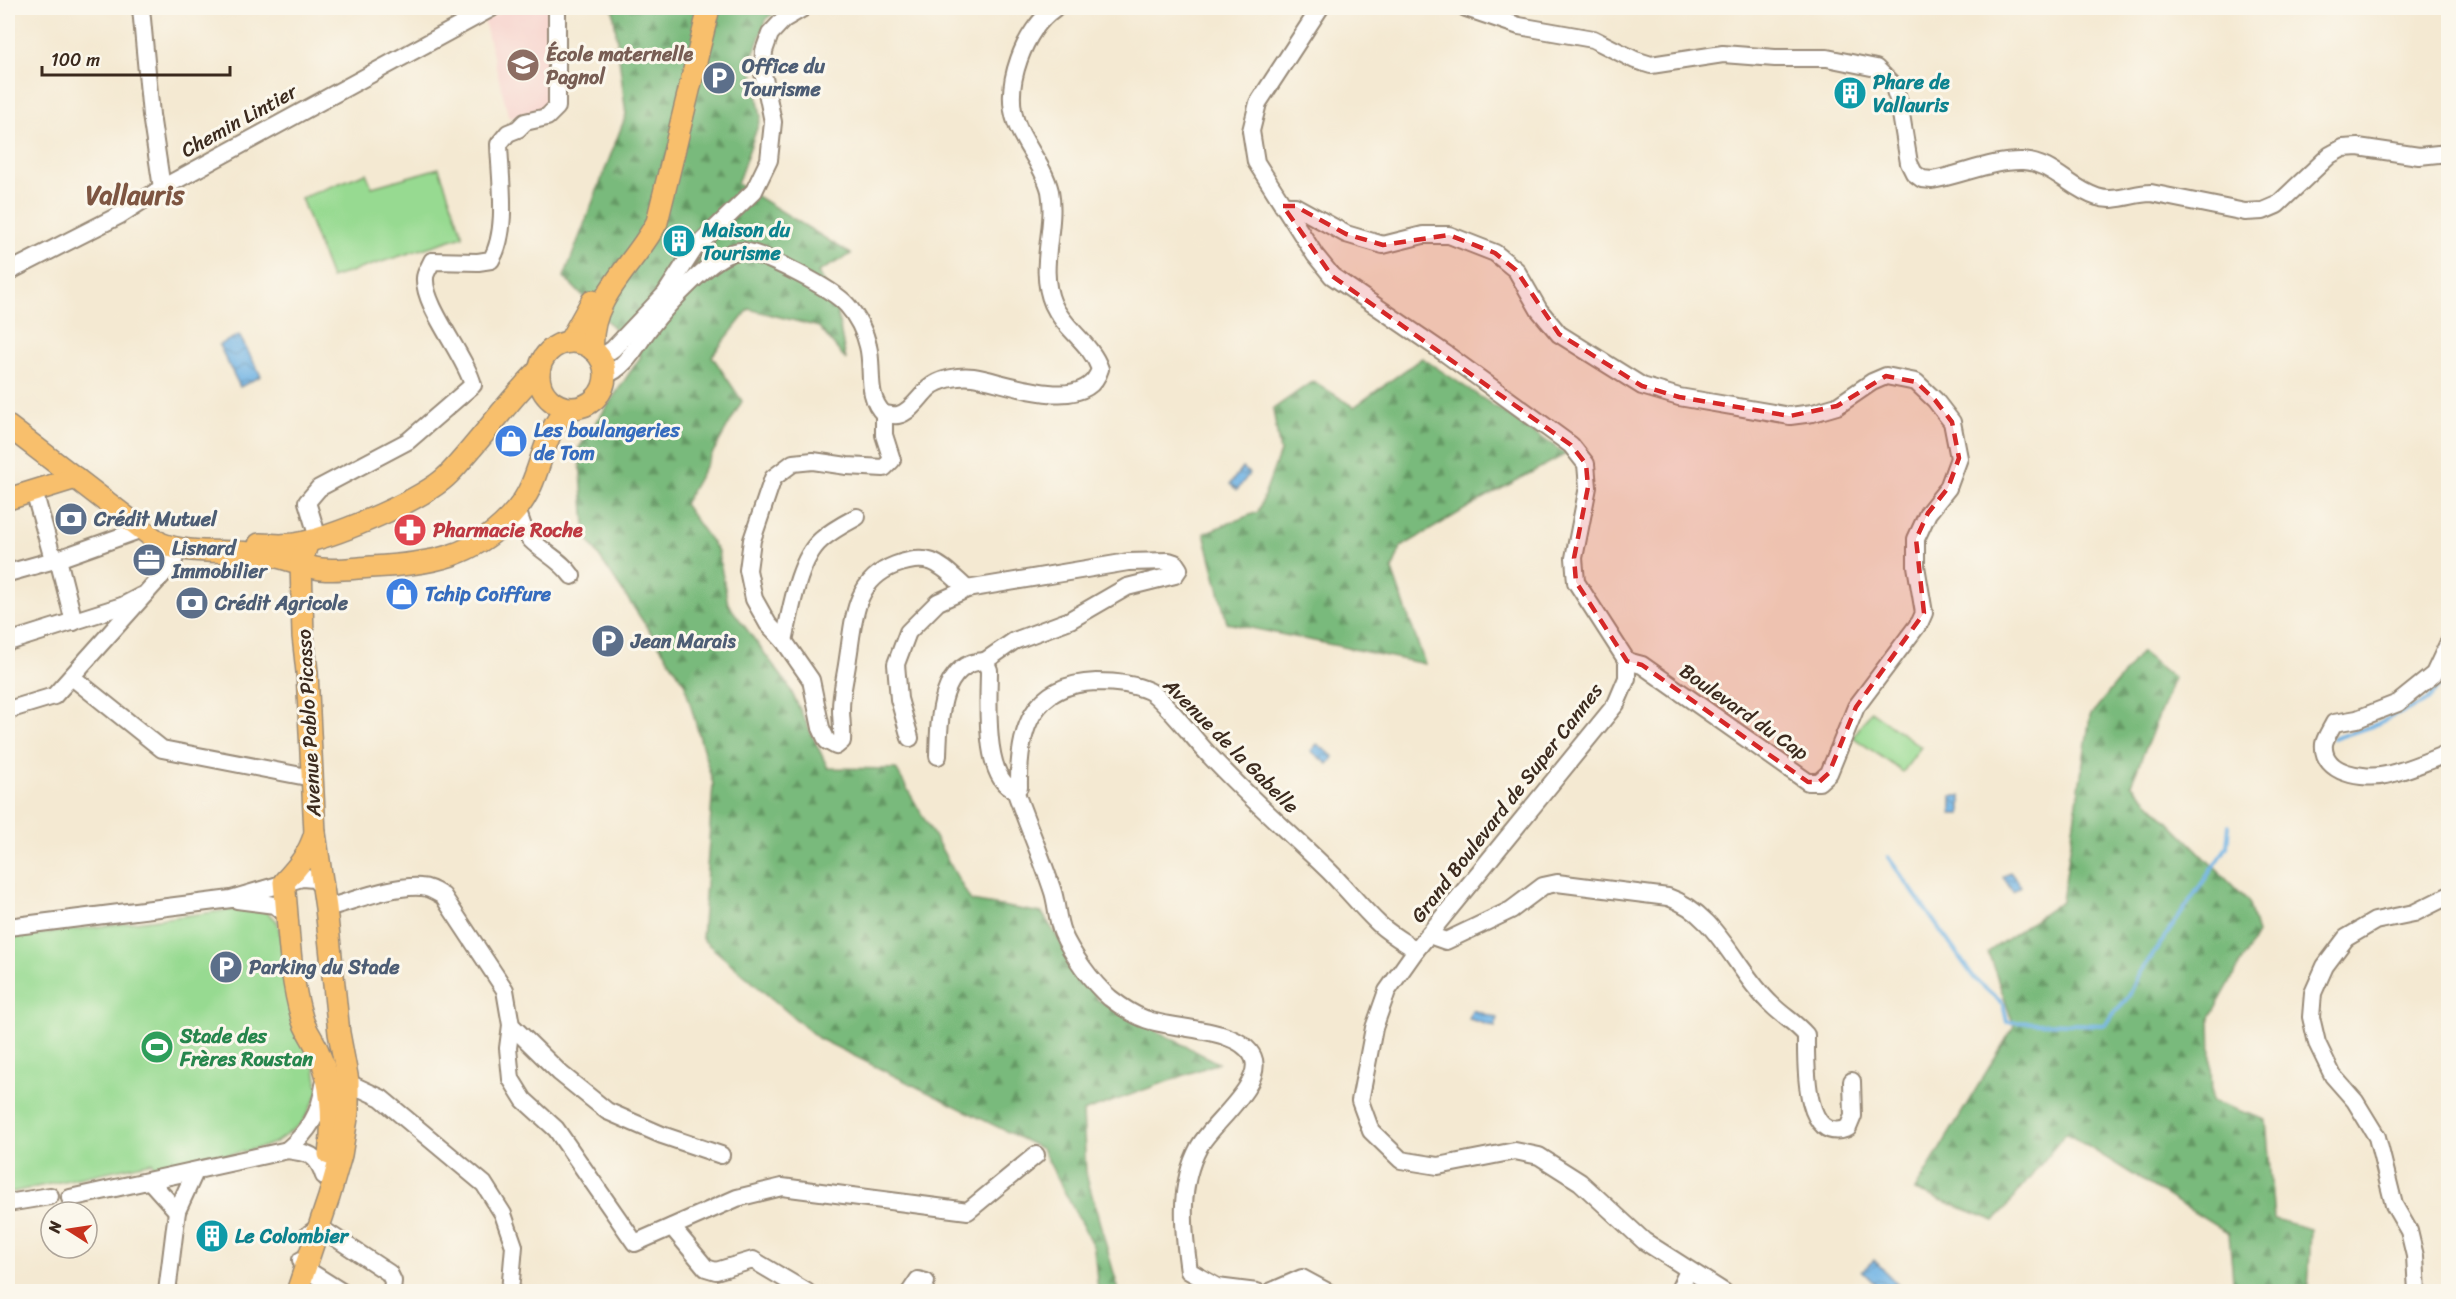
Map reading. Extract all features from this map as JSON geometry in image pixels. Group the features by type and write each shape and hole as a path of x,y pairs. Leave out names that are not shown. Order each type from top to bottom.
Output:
{"main road":[{"path":"568,342 605,281 628,251 644,218 685,42 697,8"},
{"path":"600,361 582,344 568,342 553,348 547,354 540,369 539,378 545,394 558,406 567,408 585,406 594,401 600,393 600,361 593,323 609,291 647,240 657,222 709,8"},
{"path":"178,548 226,542 284,545 313,540 409,502 434,488 449,474 522,387 540,369"},
{"path":"8,426 160,543 178,548 277,557 322,569 398,566 439,560 474,548 495,533 517,509 535,478 553,427 567,408"},
{"path":"8,499 76,477"},
{"name":"Avenue Pablo Picasso","path":"313,540 301,563 315,833 325,898 339,1033 339,1077"},
{"path":"297,1292 303,1264 345,1135 339,1077 302,1019 294,982 284,882 301,864 311,848 315,833"},
{"path":"327,1187 307,1145 331,1119 339,1077"},
{"path":"290,1292 303,1264"}],"street":[{"path":"141,8 162,188"},
{"name":"Chemin Lintier","path":"8,272 120,215 162,188 492,8"},
{"path":"313,540 307,502 320,488 408,441 473,386 469,371 430,303 424,278 432,261 491,260 497,251 501,236 499,144 508,133 518,129 525,122 547,117 557,107 557,8"},
{"path":"803,8 784,19 770,34 764,51 764,73 773,122 769,160 754,191 694,248 664,294 600,361 612,373 651,327 711,264 725,254 740,250 768,257 847,304 862,329 868,346 872,394 878,408 884,414 899,415 932,386 953,377 972,376 1037,391 1064,394 1089,386 1097,379 1100,369 1091,350 1061,319 1052,301 1047,279 1050,189 1016,123 1011,104 1014,77 1023,50 1036,26 1055,8"},
{"path":"1320,8 1258,103 1251,131 1256,162 1315,255 1332,276 1446,354 1571,445 1586,464 1588,487 1574,558 1576,582 1627,661"},
{"path":"1466,8 1519,27 1593,39 1635,60 1651,65 1723,54 1827,58 1876,68 1886,75 1893,85 1899,102 1909,163 1914,173 1922,179 1932,180 2000,163 2023,161 2041,164 2076,186 2105,199 2137,193 2151,193 2244,212 2263,211 2277,205 2330,155 2343,148 2358,147 2420,156 2448,153"},
{"name":"Boulevard du Cap","path":"1283,206 1295,206 1346,234 1383,245 1423,235 1449,235 1495,253 1516,270 1539,310 1559,334 1642,386 1679,397 1790,416 1813,413 1837,406 1872,382 1886,376 1916,382 1935,399 1952,422 1959,458 1948,488 1928,513 1916,539 1916,566 1924,613 1920,622 1856,707 1829,773 1819,782 1808,782 1642,665 1627,661"},
{"path":"884,414 884,435 892,460 884,468 848,466 813,460 793,463 773,478 752,540 748,570 754,599 768,624 811,680 821,728 827,741 836,746 842,741 841,693 852,624 859,597 876,576 893,566 915,560 934,561 967,589"},
{"path":"34,491 51,552 58,559 74,622"},
{"path":"517,509 524,529 532,540 565,566 572,576"},
{"path":"783,641 808,556 819,541 836,528 857,517"},
{"path":"8,573 58,559 142,529"},
{"path":"495,533 512,533 532,540"},
{"path":"8,710 54,696 173,563 178,548"},
{"path":"910,738 899,699 896,664 908,632 938,602 967,589 1128,562 1169,561 1175,563 1179,569 1175,575 1127,587 1070,620 1014,641 985,661 968,665 952,678 943,700 938,756"},
{"path":"8,642 123,606 144,594"},
{"path":"2448,644 2434,674 2398,703 2357,719 2334,723 2324,745 2327,759 2340,771 2363,777 2384,776 2448,753"},
{"path":"985,661 989,670 989,746 997,770 1012,789 1054,893 1062,931 1080,962 1110,998 1144,1019 1224,1035 1243,1044 1253,1058 1254,1074 1199,1146 1187,1177 1182,1219 1189,1271 1218,1287 1257,1292"},
{"name":"Grand Boulevard de Super Cannes","path":"1627,661 1627,678 1616,704 1416,950 1387,991 1374,1028 1360,1101 1371,1131 1401,1160 1438,1166 1515,1151 1539,1156 1580,1182 1644,1242 1724,1292"},
{"path":"72,677 162,749 312,778"},
{"name":"Avenue de la Gabelle","path":"1012,789 1019,787 1018,760 1022,736 1030,718 1042,701 1063,688 1084,683 1126,684 1151,692 1242,789 1328,871 1380,925 1416,950"},
{"path":"8,927 231,899 302,878 314,879 325,898 421,887 433,890 443,896 505,990 511,1025 508,1048 511,1079 524,1100 556,1129 635,1243 737,1198 782,1187 968,1211 1036,1155"},
{"path":"1429,935 1446,941 1511,910 1543,886 1557,883 1668,897 1683,902 1694,910 1723,941 1772,1005 1795,1022 1806,1035 1806,1073 1816,1120 1827,1129 1838,1132 1848,1128 1853,1116 1852,1081"},
{"path":"2417,1292 2415,1256 2409,1231 2394,1205 2377,1137 2355,1101 2333,1076 2317,1043 2311,1017 2313,993 2325,966 2346,938 2375,921 2414,913 2448,896"},
{"path":"231,899 274,905 288,916"},
{"path":"511,1025 560,1073 607,1111 662,1135 721,1155"},
{"path":"312,1038 330,1039 339,1033"},
{"path":"327,1187 320,1163 310,1154 307,1145 316,1117 339,1077 381,1098 484,1184 503,1214 513,1246 510,1292"},
{"path":"70,1198 195,1172 307,1145"},
{"path":"167,1292 177,1211 195,1172"},
{"path":"150,1181 177,1211"},
{"path":"8,1203 50,1196"},
{"path":"672,1227 706,1268 716,1271 753,1260 807,1292"},
{"path":"314,1231 389,1273 393,1281 392,1292"},
{"path":"303,1264 342,1292"},
{"path":"1678,1292 1688,1271"},
{"path":"1270,1292 1302,1278 1328,1292"},
{"path":"909,1292 918,1280 926,1282"}],"highlighted area":[{"path":"1283,206 1295,206 1346,234 1383,245 1449,235 1495,253 1516,270 1559,334 1642,386 1679,397 1790,416 1837,406 1886,376 1916,382 1935,400 1952,422 1959,458 1948,488 1928,513 1916,539 1924,613 1856,707 1829,773 1819,782 1808,782 1642,665 1627,661 1576,582 1574,558 1588,487 1586,464 1571,445 1332,276"}],"shaded area":[{"name":"École maternelle Pagnol","path":"509,8 550,8 551,109 509,118 484,21"}],"green space":[{"path":"613,8 782,8 767,18 751,60 761,117 737,184 851,254 818,272 837,311 846,360 819,327 749,309 712,356 742,401 684,504 718,551 728,604 788,685 828,768 896,769 971,901 1042,913 1098,1000 1218,1063 1083,1112 1086,1174 1119,1291 1098,1291 1094,1248 1042,1149 818,1038 702,939 713,784 684,682 586,537 579,448 641,356 564,277 626,115"},
{"path":"439,168 463,236 331,278 301,198 366,173 372,187"},
{"path":"1422,358 1566,454 1484,498 1401,547 1392,570 1425,664 1227,623 1204,533 1258,512 1280,452 1273,409 1313,381 1354,407"},
{"path":"2141,652 2174,678 2131,784 2248,901 2257,934 2210,1018 2212,1101 2266,1120 2274,1219 2311,1229 2308,1291 2234,1291 2229,1234 2066,1133 1995,1221 1915,1190 2014,1026 1988,952 2062,901 2090,716"},
{"path":"1871,711 1921,747 1903,772 1853,737"},
{"name":"Stade des Frères Roustan","path":"246,908 263,910 277,921 314,1063 319,1092 302,1123 276,1142 263,1147 156,1171 152,1162 8,1193 8,938"}],"water":[{"path":"239,335 261,376 240,387 219,345"},
{"path":"1242,468 1250,473 1237,490 1230,484"},
{"path":"1317,744 1334,757 1328,764 1311,751"},
{"path":"1952,796 1961,796 1961,814 1952,814"},
{"path":"2010,872 2021,886 2013,892 2003,877"},
{"path":"1472,1010 1498,1018 1495,1027 1469,1019"},
{"path":"1874,1260 1899,1286 1894,1291 1882,1291 1862,1271"}],"waterway":[{"path":"2333,739 2372,726 2427,701 2448,675"},
{"path":"1888,857 1975,979 2003,1004 2007,1022 2104,1025 2129,996 2138,976 2227,847 2229,826"}],"place":[{"name":"École maternelle Pagnol","path":"523,65"},
{"name":"Office du Tourisme","path":"719,78"},
{"name":"Phare de Vallauris","path":"1850,93"},
{"name":"Maison du Tourisme","path":"679,241"},
{"name":"Les boulangeries de Tom","path":"511,441"},
{"name":"Crédit Mutuel","path":"71,519"},
{"name":"Pharmacie Roche","path":"410,530"},
{"name":"Lisnard Immobilier","path":"149,560"},
{"name":"Tchip Coiffure","path":"402,594"},
{"name":"Crédit Agricole","path":"192,603"},
{"name":"Jean Marais","path":"608,641"},
{"name":"Parking du Stade","path":"226,967"},
{"name":"Stade des Frères Roustan","path":"157,1047"},
{"name":"Le Colombier","path":"212,1236"}],"district":[{"name":"Vallauris","path":"135,195"}]}
